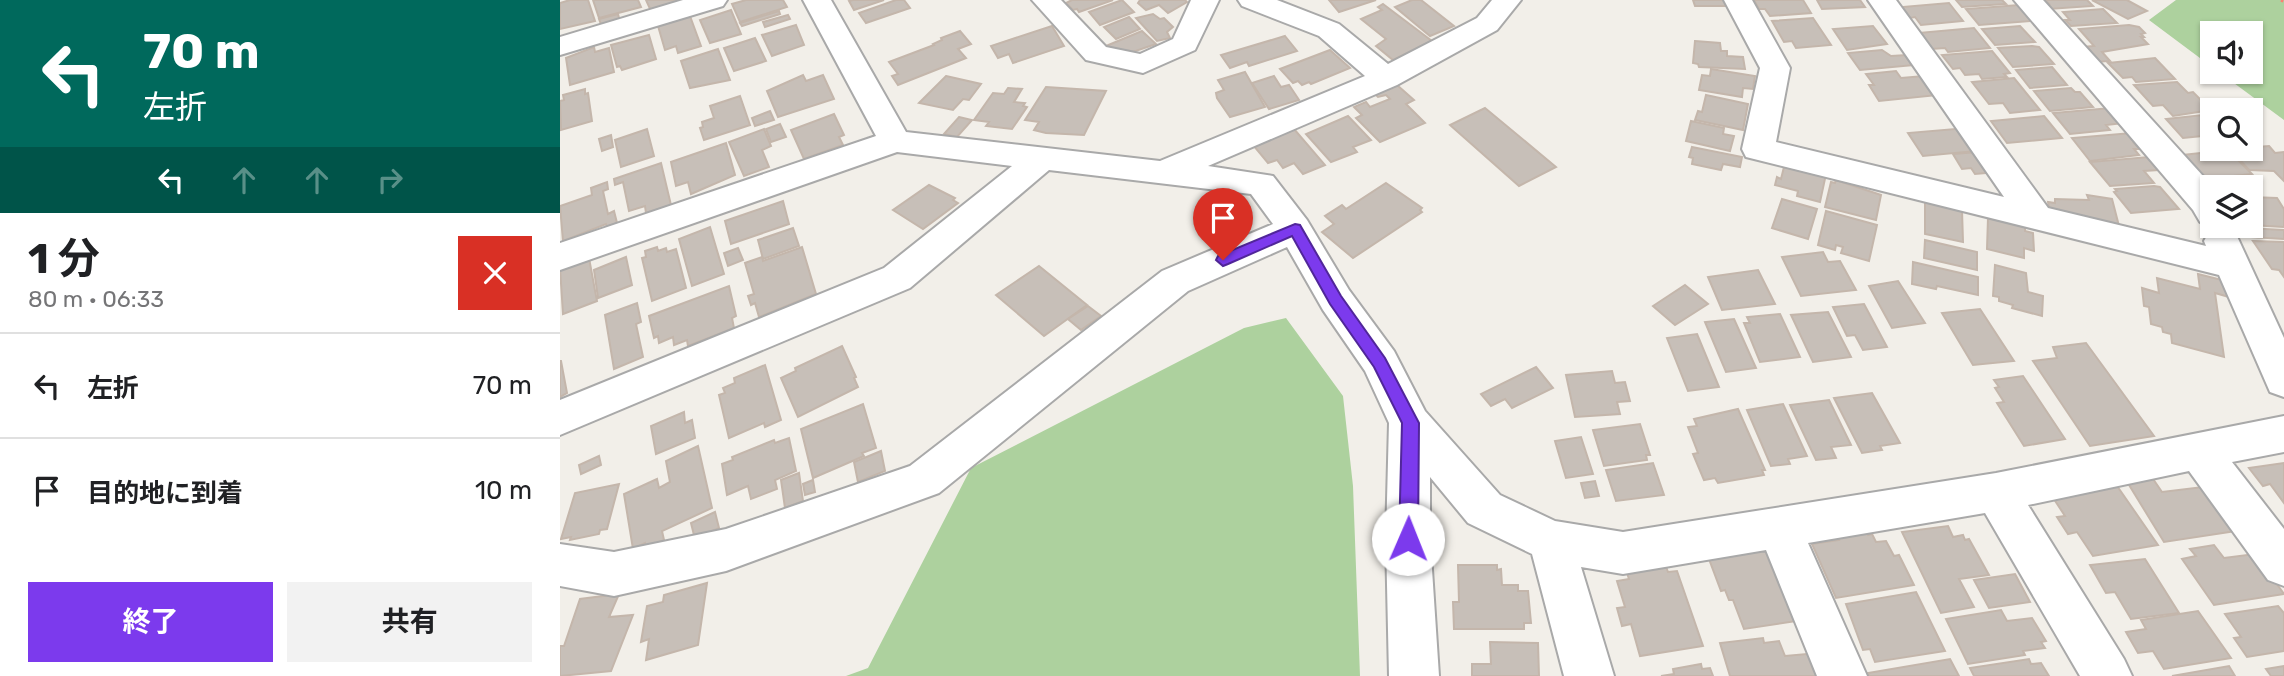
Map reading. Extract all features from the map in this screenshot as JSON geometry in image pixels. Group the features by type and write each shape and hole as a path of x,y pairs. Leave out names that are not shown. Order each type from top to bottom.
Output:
{"street":[{"path":"560,46 713,0"},
{"path":"817,0 895,141"},
{"path":"1046,0 1096,54 1143,64 1185,44 1205,0"},
{"path":"1252,0 1329,30 1386,78"},
{"path":"1167,171 1386,78 1487,24 1507,0"},
{"path":"1738,0 1775,68 1758,149 2231,265"},
{"path":"1882,0 2036,217"},
{"path":"2028,0 2200,195"},
{"path":"560,257 895,141 1261,184 1295,229 1336,300 1380,362 1410,423 1484,509 1551,541 1623,553 1996,492 2284,434"},
{"path":"560,418 897,278 1044,157"},
{"path":"560,565 614,574 726,550 924,480 1175,281 1295,229"},
{"path":"2221,238 2284,381"},
{"path":"1410,423 1408,539 1414,676"},
{"path":"2199,451 2284,565"},
{"path":"1996,492 2106,676"},
{"path":"1779,527 1842,676"},
{"path":"1551,541 1589,676"}],"green space":[{"path":"2176,0 2284,0 2284,120 2263,104 2263,98 2254,98 2235,84 2263,84 2263,21 2200,21 2200,58 2149,20"},
{"path":"1286,318 1343,396 1353,486 1360,676 846,676 868,668 971,468 1244,328"}],"building":[{"path":"588,0 595,21 560,29 560,3"},
{"path":"593,0 638,0 641,7 599,18"},
{"path":"646,0 682,0 683,1 651,11"},
{"path":"746,0 783,0 787,7 740,22 732,4"},
{"path":"884,0 854,10 849,1"},
{"path":"896,0 904,0 910,8 866,23 859,13"},
{"path":"1072,0 1113,0 1079,12 1066,3"},
{"path":"1122,0 1134,12 1100,25 1089,12"},
{"path":"1140,0 1187,2 1168,13 1159,5 1146,10 1138,3"},
{"path":"1329,0 1376,0 1339,12"},
{"path":"1412,0 1421,0 1454,26 1430,36 1395,7"},
{"path":"1693,0 1725,0 1728,6 1695,6"},
{"path":"1754,0 1803,0 1811,13 1770,16 1765,9 1759,9"},
{"path":"1817,0 1860,0 1865,7 1822,9"},
{"path":"1956,0 2002,0 2006,4 1962,7"},
{"path":"2045,0 2087,0 2093,6 2048,9 2044,5 2049,4"},
{"path":"2092,0 2127,0 2147,11 2128,19"},
{"path":"1949,3 1963,21 1921,25 1915,17 1910,18 1902,7"},
{"path":"1383,4 1432,41 1393,60 1376,46 1386,39 1361,19 1382,10 1378,7"},
{"path":"2019,5 2032,21 1979,25 1966,9"},
{"path":"2103,9 2117,23 2071,26 2065,20 2070,20 2063,12"},
{"path":"731,10 741,34 710,43 700,20"},
{"path":"779,11 780,14 742,26 740,23"},
{"path":"618,14 620,22 602,27 599,19"},
{"path":"1153,14 1160,19 1164,18 1173,27 1167,32 1170,38 1157,41 1136,18"},
{"path":"788,15 790,19 765,27 763,22"},
{"path":"690,16 701,46 678,53 676,46 665,50 658,26"},
{"path":"1129,17 1140,29 1116,39 1104,27"},
{"path":"1813,18 1831,45 1796,48 1792,41 1784,42 1772,21"},
{"path":"796,25 804,45 772,56 762,35"},
{"path":"2129,25 2139,27 2145,33 2141,34 2144,37 2141,37 2148,44 2102,52 2110,61 2094,62 2081,47 2094,46 2079,29"},
{"path":"1052,26 1064,46 1013,63 1009,54 998,58 991,46"},
{"path":"1873,26 1887,44 1847,50 1833,29"},
{"path":"2020,26 2035,42 1995,45 1982,29"},
{"path":"1974,28 1990,48 1948,52 1945,48 1931,49 1918,33"},
{"path":"960,31 971,44 958,49 966,58 898,85 892,76 898,74 889,62 934,45 942,40 941,38"},
{"path":"1142,31 1156,44 1121,56 1106,46"},
{"path":"649,35 656,59 622,70 620,66 617,67 611,45"},
{"path":"1285,36 1297,51 1249,66 1247,62 1230,68 1221,55"},
{"path":"755,38 766,61 734,71 724,48"},
{"path":"1695,41 1720,43 1721,51 1727,51 1727,56 1743,57 1745,69 1699,67 1693,63"},
{"path":"594,47 595,52 609,48 614,72 570,85 566,58"},
{"path":"2039,47 2054,64 2013,67 1998,48"},
{"path":"718,49 730,80 690,88 681,61"},
{"path":"1330,50 1350,68 1302,85 1298,81 1293,83 1280,69"},
{"path":"1882,50 1891,56 1907,55 1915,65 1860,70 1848,53"},
{"path":"1992,51 2010,73 2004,74 2007,77 1982,79 1979,74 1965,75 1960,68 1953,69 1942,55"},
{"path":"2155,58 2175,79 2136,82 2132,77 2123,78 2108,63"},
{"path":"2052,67 2067,85 2030,88 2016,70"},
{"path":"1711,69 1755,76 1753,89 1743,88 1742,97 1699,90 1702,75 1710,76"},
{"path":"1896,71 1901,78 1924,76 1938,95 1879,101 1869,85 1874,85 1866,74"},
{"path":"1245,72 1265,107 1230,117 1217,98 1216,93 1224,90 1218,80"},
{"path":"803,75 806,81 823,75 834,99 778,117 767,91"},
{"path":"946,76 981,84 969,100 963,99 953,110 919,103"},
{"path":"1274,76 1281,87 1289,85 1299,100 1269,109 1252,83"},
{"path":"2014,78 2040,110 2010,113 2003,103 1989,104 1972,82"},
{"path":"2177,82 2188,93 2193,92 2200,99 2200,112 2173,116 2163,105 2153,106 2134,85"},
{"path":"1397,85 1414,100 1406,104 1425,123 1380,142 1356,118 1362,115 1354,107 1366,102 1370,107 1390,99 1386,95 1378,97 1375,94"},
{"path":"1046,87 1106,91 1084,135 1034,130 1039,122 1025,120"},
{"path":"1008,88 1022,89 1014,102 1025,103 1023,106 1027,107 1012,129 986,126 989,122 974,120 993,93 1004,94"},
{"path":"2071,88 2080,92 2093,107 2050,111 2034,91"},
{"path":"585,89 592,121 561,130 560,101 564,100 563,95"},
{"path":"1706,95 1748,104 1743,130 1695,120 1698,111 1702,112"},
{"path":"740,96 750,125 704,140 700,128 703,127 702,122 714,118 710,106"},
{"path":"1485,108 1556,167 1519,186 1450,125"},
{"path":"2111,108 2124,123 2106,125 2110,130 2070,134 2053,113"},
{"path":"770,111 774,120 755,126 752,118"},
{"path":"834,114 844,135 839,137 843,145 804,159 791,130"},
{"path":"2200,115 2200,136 2183,138 2166,119"},
{"path":"1348,116 1371,140 1353,147 1357,152 1331,162 1306,134"},
{"path":"2044,116 2062,138 2007,143 1991,121"},
{"path":"959,117 972,120 957,137 944,134"},
{"path":"1691,121 1724,128 1723,134 1734,136 1730,151 1686,141"},
{"path":"780,124 786,137 771,142 766,129"},
{"path":"1967,128 1976,151 1923,156 1908,133"},
{"path":"647,129 654,156 621,167 615,140"},
{"path":"764,129 771,146 762,150 769,167 744,176 729,142"},
{"path":"1294,129 1325,165 1303,174 1294,163 1283,168 1277,160 1268,163 1253,145"},
{"path":"2132,133 2141,142 2134,143 2140,149 2134,149 2139,155 2090,161 2072,138"},
{"path":"611,135 613,147 602,151 599,139"},
{"path":"726,143 735,175 691,194 688,182 676,186 671,162"},
{"path":"2263,146 2269,146 2275,153 2284,152 2284,181 2274,171 2249,170 2241,161 2263,161"},
{"path":"1692,147 1742,157 1740,167 1723,164 1721,170 1692,164 1693,158 1689,157"},
{"path":"1978,152 1999,172 1975,174 1971,168 1962,169 1953,154"},
{"path":"2200,153 2200,161 2239,161 2252,174 2201,175 2182,155"},
{"path":"2149,157 2161,170 2144,171 2154,183 2110,186 2090,162"},
{"path":"661,163 671,205 646,213 645,206 629,211 623,182 615,185 614,179"},
{"path":"1785,163 1826,174 1820,202 1797,196 1798,191 1775,185 1777,177 1781,179"},
{"path":"1836,180 1881,195 1876,220 1825,207 1831,182 1835,183"},
{"path":"607,182 608,189 603,191 608,214 614,211 617,223 607,227 606,224 563,241 560,206 592,195 591,188"},
{"path":"1386,183 1422,208 1422,212 1353,258 1322,232 1334,224 1325,216 1342,205 1346,209"},
{"path":"929,185 955,198 953,200 958,203 923,229 893,210"},
{"path":"2160,187 2179,209 2131,213 2114,192 2117,191 2115,189"},
{"path":"2087,195 2112,199 2120,230 2050,213 2048,202 2055,203 2055,199 2089,200"},
{"path":"2263,197 2277,198 2284,209 2284,227 2263,226"},
{"path":"1782,199 1817,209 1808,239 1772,228"},
{"path":"783,201 789,224 731,244 725,221"},
{"path":"1925,202 1962,210 1963,242 1925,234"},
{"path":"1826,211 1877,225 1869,261 1841,253 1843,247 1836,245 1835,250 1818,245"},
{"path":"1988,218 2025,227 2025,231 2033,233 2034,251 2024,248 2024,258 1987,249"},
{"path":"710,227 724,274 692,286 679,239"},
{"path":"793,228 799,246 763,259 758,240"},
{"path":"2263,229 2284,230 2284,239 2263,238"},
{"path":"1925,240 1977,252 1977,270 1924,258"},
{"path":"2253,241 2284,242 2284,277 2279,270 2272,269"},
{"path":"657,247 658,251 666,248 667,252 676,249 686,288 652,301 642,258 646,257 645,251"},
{"path":"802,247 816,294 759,317 755,303 751,305 748,296 754,294 745,263 762,257 763,261"},
{"path":"738,248 743,260 728,266 724,253"},
{"path":"1823,252 1828,262 1840,261 1856,290 1801,296 1782,257"},
{"path":"626,257 632,285 598,298 594,270"},
{"path":"589,258 597,301 563,314 560,268"},
{"path":"1913,262 1978,277 1978,295 1937,286 1936,289 1912,284"},
{"path":"1995,265 2026,273 2028,292 2043,296 2042,316 2012,308 2013,305 1993,296"},
{"path":"1039,266 1087,305 1044,336 996,295"},
{"path":"1758,270 1775,304 1722,310 1708,277"},
{"path":"2198,274 2226,281 2229,297 2215,293 2224,357 2172,343 2171,334 2163,332 2162,327 2151,324 2149,307 2144,306 2142,288 2159,293 2157,278 2200,289"},
{"path":"1898,281 1925,323 1892,328 1869,286"},
{"path":"1685,285 1708,304 1675,325 1653,306"},
{"path":"729,286 736,316 732,318 734,328 688,346 687,340 674,345 673,337 659,343 658,336 654,338 649,316"},
{"path":"637,303 641,322 636,324 643,357 614,369 605,315"},
{"path":"1864,304 1887,347 1863,350 1855,335 1847,336 1833,307"},
{"path":"1088,306 1101,316 1081,330 1068,319"},
{"path":"1980,309 2014,361 1973,365 1942,313"},
{"path":"1828,312 1851,357 1813,362 1791,315"},
{"path":"1780,314 1800,357 1760,362 1744,323 1750,323 1747,317"},
{"path":"1734,319 1756,368 1726,372 1705,322"},
{"path":"1697,334 1719,387 1688,391 1667,338"},
{"path":"2086,343 2154,436 2090,446 2033,361 2057,358 2053,347"},
{"path":"842,346 858,387 798,417 781,378 796,371 795,368"},
{"path":"560,361 567,393 560,397"},
{"path":"765,365 781,420 765,427 764,423 729,438 719,395 725,393 723,388 735,383 734,378"},
{"path":"1536,367 1553,388 1512,408 1505,399 1491,406 1481,394"},
{"path":"1612,371 1615,383 1625,382 1630,401 1617,402 1620,414 1575,417 1566,375"},
{"path":"2023,376 2065,439 2024,446 1997,403 2004,402 1995,388 1999,387 1994,380"},
{"path":"1872,393 1900,443 1880,446 1882,450 1862,453 1834,398"},
{"path":"1829,400 1851,445 1831,447 1836,458 1816,460 1790,405"},
{"path":"863,404 876,448 813,478 801,429"},
{"path":"1783,404 1807,456 1788,459 1790,464 1771,466 1747,410"},
{"path":"1738,409 1765,470 1762,470 1764,475 1718,483 1715,478 1704,480 1693,454 1698,453 1688,427 1697,426 1694,419"},
{"path":"684,412 685,423 692,420 695,438 656,454 651,426"},
{"path":"1640,424 1650,455 1646,455 1647,460 1604,466 1593,430"},
{"path":"1581,437 1593,474 1566,478 1555,441"},
{"path":"789,438 796,471 775,480 777,489 751,499 748,486 727,495 722,464 733,460 732,457 774,440 775,443"},
{"path":"698,446 712,508 662,531 664,540 646,548 645,543 633,549 624,494 657,479 659,488 670,482 666,461"},
{"path":"881,451 885,471 858,482 854,462"},
{"path":"599,456 601,465 581,474 579,465"},
{"path":"1653,463 1664,495 1616,501 1606,470"},
{"path":"2284,463 2284,503 2270,484 2263,486 2249,468"},
{"path":"799,473 803,501 785,508 781,480"},
{"path":"2151,476 2162,492 2203,487 2236,531 2164,542 2126,480"},
{"path":"813,480 815,492 805,495 803,484"},
{"path":"1595,481 1599,496 1585,498 1581,483"},
{"path":"2115,483 2158,545 2093,556 2077,532 2068,534 2057,517 2065,516 2050,493"},
{"path":"619,484 607,529 600,530 599,534 570,540 571,537 561,539 575,493"},
{"path":"715,512 719,528 695,539 691,523"},
{"path":"1948,526 1953,537 1963,535 1965,540 1969,539 1989,575 1959,579 1974,607 1941,613 1902,532"},
{"path":"1865,530 1868,535 1872,534 1876,542 1886,541 1894,556 1899,555 1914,585 1836,598 1812,544 1839,540 1837,535"},
{"path":"2214,545 2224,558 2255,554 2284,594 2214,605 2182,559 2196,556 2190,549"},
{"path":"1768,550 1803,620 1744,629 1733,600 1729,600 1725,590 1721,591 1709,559"},
{"path":"2145,559 2179,613 2131,619 2115,592 2106,593 2090,565"},
{"path":"1665,564 1668,572 1677,571 1703,646 1640,656 1631,624 1622,626 1617,608 1625,607 1617,581 1629,579 1626,570"},
{"path":"1458,565 1497,565 1497,570 1501,569 1502,585 1518,585 1518,591 1528,591 1531,623 1524,623 1524,629 1454,629 1453,602 1459,602"},
{"path":"2015,574 2030,602 1989,608 1974,580"},
{"path":"707,583 698,645 646,660 649,639 641,642 647,606 663,602 664,595"},
{"path":"1916,592 1945,651 1875,662 1870,649 1863,650 1846,604"},
{"path":"619,594 609,617 633,615 611,671 560,676 560,646 564,646 580,599"},
{"path":"2278,606 2284,613 2284,651 2247,657 2234,638 2241,637 2225,614"},
{"path":"2001,610 2007,621 2032,618 2046,641 2041,642 2045,648 2023,651 2025,655 1968,664 1946,619"},
{"path":"2198,611 2231,658 2164,669 2153,651 2138,653 2126,632 2146,629 2141,620"},
{"path":"1763,638 1764,643 1779,641 1785,656 1818,653 1827,676 1730,676 1720,643"},
{"path":"1490,642 1538,643 1539,676 1472,676 1472,664 1491,664"},
{"path":"1950,659 1959,676 1869,676 1868,673"},
{"path":"2029,659 2031,664 2041,663 2049,676 1974,676 1970,668"},
{"path":"1701,664 1702,669 1710,668 1713,676 1661,676 1674,674 1673,669"},
{"path":"2229,666 2235,676 2172,676"},
{"path":"2284,666 2284,676 2271,676 2266,669"}],"route":[{"path":"1223,260 1295,229 1336,300 1380,362 1410,423 1408,539"}]}
